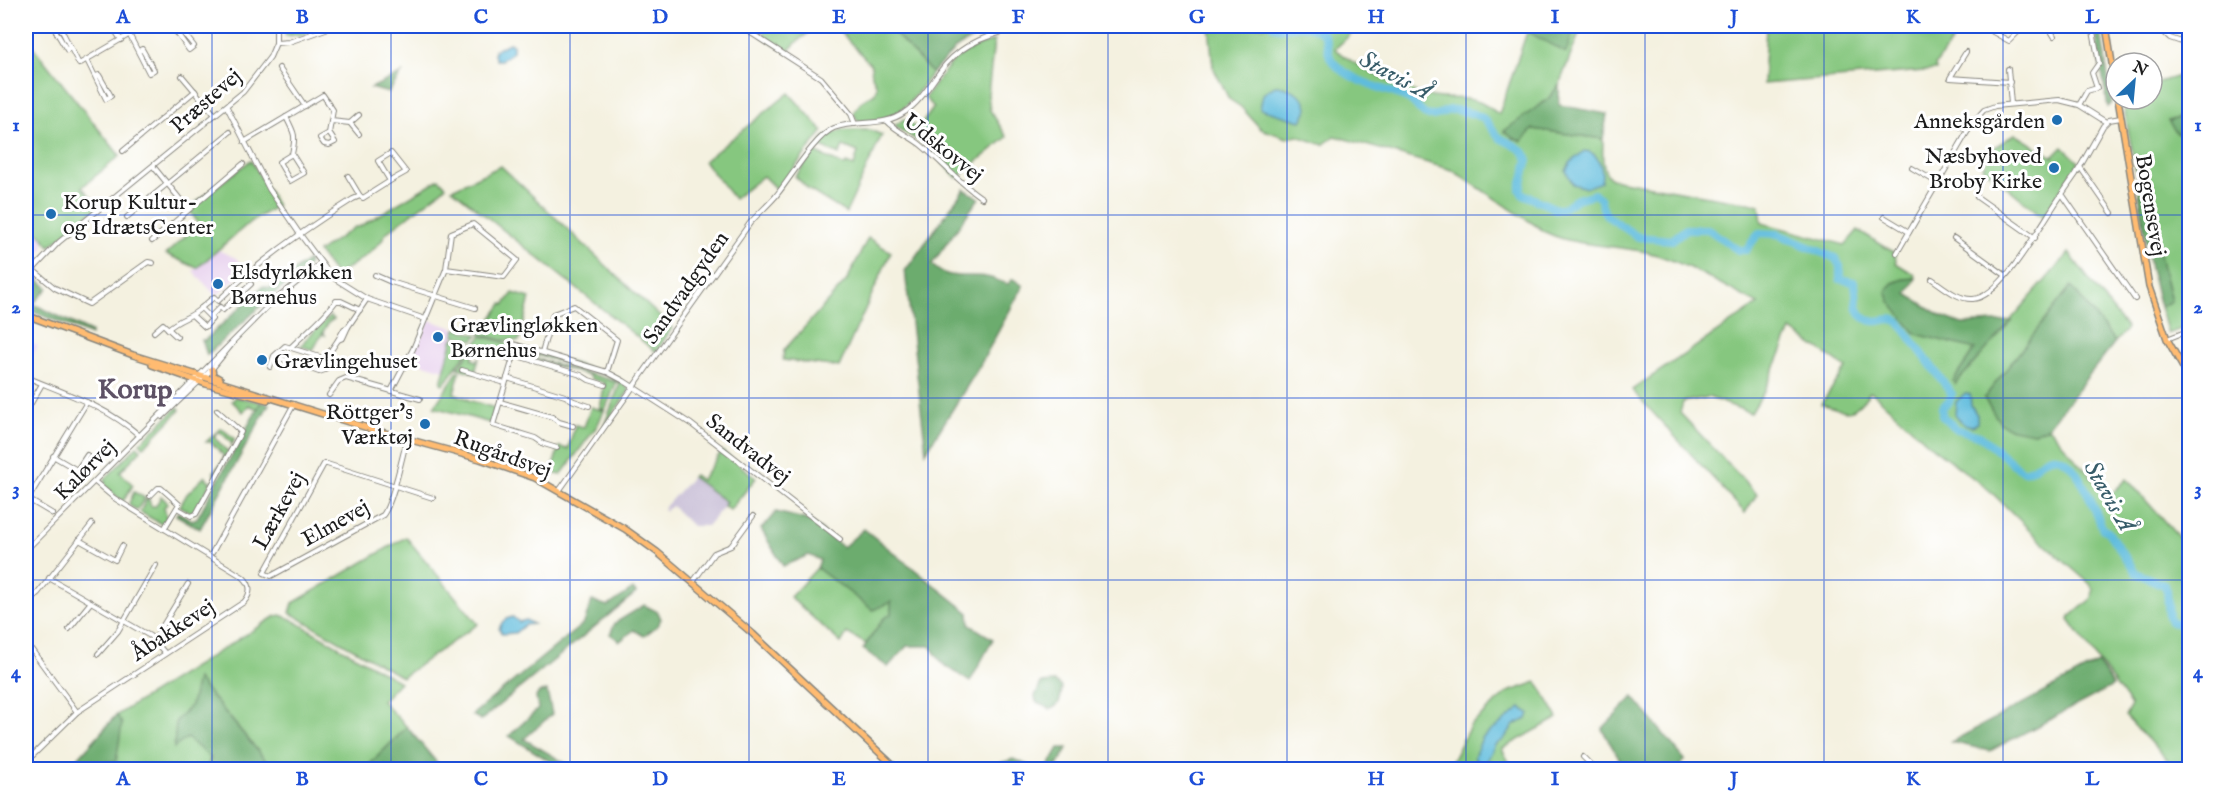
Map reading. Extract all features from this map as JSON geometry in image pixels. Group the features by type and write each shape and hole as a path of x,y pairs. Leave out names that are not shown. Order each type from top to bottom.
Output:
{"main road":[{"path":"2106,26 2110,51"},
{"name":"Bogensevej","path":"2120,111 2146,275 2167,339 2190,380"},
{"name":"Rugårdsvej","path":"26,315 199,378 254,392 294,406"},
{"name":"Rugårdsvej","path":"133,355 150,364 510,468 559,491 638,538 693,582 753,634 898,770"},
{"path":"212,369 213,375 235,387"},
{"path":"199,378 242,391 254,392"}],"street":[{"path":"112,26 121,40"},
{"path":"69,48 67,50 55,30 60,27 79,64 144,26"},
{"path":"176,26 194,46 189,50 174,29 176,26"},
{"path":"276,26 276,43 289,42 334,26"},
{"path":"740,26 821,78 851,114 855,124"},
{"path":"887,121 913,106 947,63 963,48 982,38 1022,26"},
{"path":"1982,26 2009,41 2024,26"},
{"path":"2048,26 2054,36"},
{"path":"2079,105 2087,91 2097,88 2092,73 2099,63 2092,26"},
{"path":"2157,26 2170,38 2190,45"},
{"path":"129,34 149,73 154,70 142,49 139,51"},
{"name":"Præstevej","path":"26,277 59,242 227,107 253,81 270,57 276,43"},
{"path":"1966,52 1950,78 2010,82"},
{"path":"87,60 106,99 111,96 99,75 96,76"},
{"path":"279,68 305,106"},
{"path":"2008,69 2012,104"},
{"path":"182,76 215,115"},
{"path":"123,151 195,92"},
{"path":"244,142 323,95 333,110 329,133"},
{"path":"1897,253 1976,117 1984,110 1995,106 2059,100 2079,105 2106,122"},
{"path":"227,107 269,189 321,263 341,284 367,299 426,320"},
{"path":"350,123 359,115"},
{"path":"286,117 296,134 292,154 304,173 290,181 279,162 292,154"},
{"path":"1944,117 1968,131"},
{"path":"1932,279 1960,297 1974,299 1990,292 2035,238 2106,122 2121,118"},
{"path":"331,121 350,123 359,134"},
{"name":"Sandvadgyden","path":"559,491 750,223 774,198 818,140 836,128 887,121"},
{"name":"Udskovvej","path":"887,121 894,129 921,145 964,186 982,198"},
{"name":"Præstevej","path":"127,217 230,132"},
{"path":"168,328 179,319 193,316 214,297 218,301 299,233 353,198 360,196 363,198 406,172 391,153 378,161 390,181"},
{"path":"152,242 243,164"},
{"path":"153,166 188,209"},
{"path":"2080,167 2112,213"},
{"path":"1912,168 1938,183"},
{"path":"348,176 360,196"},
{"path":"2062,194 2134,299"},
{"path":"1977,197 2035,238"},
{"path":"1884,217 1909,232"},
{"path":"391,391 426,320 446,269 451,233 473,224 517,260 504,277 446,269"},
{"path":"1954,238 2006,275"},
{"path":"32,269 55,288 89,304 148,262 153,263"},
{"name":"Kalørvej","path":"26,550 199,378 243,330 270,304 321,263"},
{"path":"375,275 475,308"},
{"path":"237,283 244,290"},
{"path":"193,316 205,327 212,319 210,317 220,307 223,310 250,284"},
{"path":"325,359 344,328 348,327 367,299"},
{"path":"290,348 321,320 336,301 360,310"},
{"path":"542,352 553,314 574,306 617,340 607,372"},
{"path":"201,308 210,317"},
{"path":"154,332 163,324 177,338"},
{"name":"Kalørvej","path":"199,378 212,369 243,330"},
{"path":"2167,339 2190,330"},
{"name":"Sandvadvej","path":"513,357 515,344 607,372 691,424 840,539"},
{"path":"270,367 282,347 325,359"},
{"path":"477,349 580,375 605,385"},
{"path":"274,357 319,372 327,367 325,359"},
{"path":"513,357 494,426 557,447"},
{"path":"462,370 565,396 589,406"},
{"path":"26,377 115,416 140,436"},
{"path":"329,395 344,378 420,399"},
{"path":"26,411 42,383"},
{"path":"53,514 27,498 87,402"},
{"path":"500,402 552,417 559,422 573,426"},
{"path":"213,549 294,406"},
{"path":"177,508 191,516 196,514 241,432 218,410"},
{"name":"Elmevej","path":"265,575 271,576 382,516 386,511 407,439"},
{"path":"53,456 77,470 87,454"},
{"name":"Lærkevej","path":"265,575 264,570 324,464 394,485"},
{"name":"Åbakkevej","path":"26,762 61,725 77,712 244,602 250,590 245,578 114,498 95,482"},
{"path":"394,485 433,498"},
{"path":"150,496 158,488 162,488 179,504 164,529"},
{"path":"693,582 714,553 731,546 753,516"},
{"path":"26,603 38,593 92,524"},
{"path":"79,540 115,560 122,546"},
{"path":"98,654 123,621 156,565"},
{"path":"49,579 154,640 165,653"},
{"path":"154,640 188,584"},
{"path":"69,629 91,602"},
{"path":"26,642 77,712"},
{"path":"1583,757 1596,770"}],"shaded area":[{"path":"26,219 43,239 44,247 26,266"},
{"name":"Elsdyrløkken Børnehus","path":"218,250 236,258 246,270 216,296 193,271"},
{"name":"Grævlingløkken Børnehus","path":"429,320 457,329 444,370 410,360"},
{"path":"26,341 38,346 26,366"},
{"path":"692,477 727,503 707,526 692,526 672,506 665,511 663,509"}],"green space":[{"path":"283,26 302,26 308,34 286,36"},
{"path":"769,26 818,26 787,52 762,36"},
{"path":"835,26 888,26 932,73 910,102 893,115 872,121 858,121 853,113 862,101 875,93 877,86 872,76 871,65"},
{"path":"888,26 986,26 986,30 955,49 932,73"},
{"path":"1209,26 1340,26 1352,33 1335,49 1368,71 1422,94 1439,98 1474,100 1499,114 1529,26 1582,26 1559,85 1548,99 1505,132 1533,129 1603,139 1605,170 1611,179 1760,205 1762,223 1845,245 1858,230 1895,253 1896,263 1914,274 1916,278 1892,283 1975,349 1953,381 1955,384 2069,253 2127,329 2115,342 2071,287 1984,398 1992,409 2034,433 2048,427 2100,487 2112,493 2127,479 2189,549 2189,590 2187,593 2190,595 2189,769 2176,769 2125,716 2131,706 2069,620 2092,598 2093,590 2090,584 2043,543 1989,490 1933,448 1874,394 1870,392 1858,406 1849,411 1821,404 1846,368 1791,330 1764,392 1751,413 1708,397 1683,402 1680,413 1757,494 1745,513 1632,390 1758,304 1661,256 1571,241 1547,233 1452,170 1335,136 1323,145 1298,136 1287,138 1261,129 1241,107 1229,99 1213,67"},
{"path":"1533,26 1575,26 1566,53 1530,33"},
{"path":"1766,26 1812,26 1844,30 1848,26 1963,26 1935,65 1936,70 1763,84"},
{"path":"2094,26 2100,26 2104,52 2104,84"},
{"path":"26,38 120,156 82,187 99,206 50,246 26,218"},
{"path":"994,41 988,94 990,110 1007,137 957,178 928,147 894,126 904,119 918,129 934,107 925,98 946,69 961,55"},
{"path":"402,73 388,93 371,88"},
{"path":"2189,73 2189,115 2168,121 2177,133 2190,136 2189,326 2168,334 2160,307 2171,300 2153,229 2142,172 2138,166 2135,166 2125,111 2164,111 2164,80"},
{"path":"1559,85 1559,105 1607,114 1603,139 1533,129 1522,141 1504,131 1548,99"},
{"path":"789,93 823,131 777,190 763,176 734,199 704,161"},
{"path":"2189,115 2189,136 2177,133 2168,121"},
{"path":"842,130 870,130 882,135 846,213 809,190 795,176 815,152 845,166 846,163 854,166 858,152 843,146 839,155 819,146 824,137"},
{"path":"2015,134 2053,157 2063,147 2079,162 2043,217 1983,167 1993,148"},
{"path":"251,160 277,206 250,222 197,268 166,254 199,224 188,209"},
{"path":"501,166 672,328 656,352 452,189"},
{"path":"2135,166 2147,173 2155,222 2153,229 2156,232 2171,301 2160,307 2149,264"},
{"path":"439,179 446,186 440,192 386,233 371,252 336,276 318,252 355,227 359,227"},
{"path":"964,189 979,198 932,264 943,273 950,275 986,277 1008,284 1013,279 1023,286 979,367 926,452 905,271"},
{"path":"868,238 891,252 839,367 783,360 784,350 847,280"},
{"path":"309,260 308,266 207,355 202,340 205,340 263,286 270,288"},
{"path":"31,273 48,288 35,302 29,299 26,289 26,280"},
{"path":"1916,278 1907,294 1941,316 1962,324 2012,321 1955,384 1953,381 1975,349 1916,334 1890,302 1886,291 1892,284"},
{"path":"2071,286 2115,342 2048,427 2034,433 2012,429 2000,423 1984,398"},
{"path":"513,293 530,298 519,341 502,340 480,334 502,304 504,305"},
{"path":"27,301 91,332 91,335 26,309"},
{"path":"330,316 334,319 328,323 323,332 325,335 322,334 313,350 301,346 305,340"},
{"path":"456,329 478,335 474,340 454,335"},
{"path":"481,336 511,344 510,348 513,351 510,357 476,347 472,359 477,361 479,357 475,373 458,368"},
{"path":"453,338 473,344 444,384 441,383"},
{"path":"521,348 604,374 520,350 520,354 616,383 605,410 600,408 605,383 591,379 590,376 517,354"},
{"path":"458,371 460,372 454,393 495,408 490,423 434,407"},
{"path":"607,376 624,385 629,391 604,426 620,383"},
{"path":"236,397 261,402 257,409 249,405 243,412 232,401"},
{"path":"261,402 269,404 200,529 176,515 178,512 192,520 197,518"},
{"path":"178,407 180,410 144,447 140,443"},
{"path":"591,407 604,411 597,426 561,475 551,473 559,447 568,449 575,425 584,427"},
{"path":"221,428 235,439 231,447 232,443 219,431 214,437 227,451 230,449 222,462 224,456 211,442 206,442"},
{"path":"137,446 141,450 120,472 133,485 122,501 105,486 105,479"},
{"path":"722,451 756,478 730,510 724,506 726,502 692,477 694,475 701,480"},
{"path":"205,476 210,482 212,480 196,511 191,513 180,506 187,494"},
{"path":"134,492 145,498 137,510 129,503"},
{"path":"161,496 168,503 164,507 167,520 163,525 140,512 148,497 151,506 156,506"},
{"path":"776,512 808,520 843,547 864,529 969,613 970,625 993,639 970,682 943,664 930,646 907,646 888,667 863,649 883,619 891,614 891,602 873,610 817,568 820,560 809,555 783,566 761,529"},
{"path":"406,537 478,624 402,677 290,613 293,603"},
{"path":"817,568 873,610 891,602 891,614 883,619 866,644 847,633 841,643 790,597"},
{"path":"633,589 636,593 481,720 472,715 584,623 592,601 608,606"},
{"path":"644,605 658,612 661,619 657,626 644,636 634,630 620,641 610,634 615,623"},
{"path":"280,615 291,619 400,682 382,701 407,727 365,769 273,769 222,708 207,769 68,770 115,716"},
{"path":"2098,663 2113,686 1990,751 1951,742"},
{"path":"197,679 273,769 224,769 218,766 216,769 207,769 211,758 187,738 174,748 176,721 191,705"},
{"path":"1055,682 1062,687 1060,701 1056,706 1050,709 1036,702 1035,696 1041,683"},
{"path":"1537,682 1558,718 1502,749 1509,762 1504,769 1446,770 1470,726 1508,692"},
{"path":"547,691 552,714 524,739 567,764 559,767 509,736 538,709 536,697 539,692"},
{"path":"1633,697 1685,760 1677,769 1625,769 1602,729"},
{"path":"117,715 122,724 116,762 96,762 95,769 68,769"},
{"path":"407,727 438,764 434,769 365,769"},
{"path":"1059,748 1068,748 1055,769 1047,769"},
{"path":"1013,759 1037,769 995,770 988,767"}],"water":[{"path":"509,43 513,45 513,52 501,60 496,60 495,50"},
{"path":"1275,86 1290,89 1306,102 1306,113 1301,121 1260,109 1263,94"},
{"path":"1584,151 1597,158 1602,172 1601,182 1586,188 1573,184 1566,171 1570,163"},
{"path":"1965,393 1970,394 1971,405 1977,415 1977,423 1972,426 1963,424 1955,414 1956,402"},
{"path":"513,617 519,622 526,620 533,624 525,625 515,633 502,634 499,629 501,624"},
{"path":"1521,708 1529,713 1527,719 1514,725 1504,739 1495,745 1486,763 1477,762 1474,757 1482,738"}],"waterway":[{"name":"Stavis Å","path":"1273,26 1280,28 1302,26"},
{"name":"Stavis Å","path":"1304,26 1320,31 1333,62 1358,80 1409,99 1428,116 1455,110 1464,111 1485,120 1500,138 1520,149 1526,156 1528,160 1520,190 1523,194 1556,209 1562,209 1577,199 1594,194 1600,198 1607,216 1638,237 1672,240 1686,229 1708,229 1738,250 1746,250 1759,233 1778,234 1835,258 1840,266 1840,279 1854,282 1857,306 1862,315 1870,321 1891,319 1899,322 1952,394 1949,402 1942,407 1942,416 1957,429 1980,436 2023,472 2051,457 2060,458 2069,464 2083,484 2103,529 2108,532 2136,573 2164,585 2167,590 2171,622 2190,626"}],"place":[{"name":"Anneksgården","path":"2057,120"},
{"name":"Næsbyhoved Broby Kirke","path":"2054,168"},
{"name":"Korup Kultur- og IdrætsCenter","path":"51,214"},
{"name":"Elsdyrløkken Børnehus","path":"218,284"},
{"name":"Grævlingløkken Børnehus","path":"438,337"},
{"name":"Grævlingehuset","path":"262,360"},
{"name":"Röttger's Værktøj","path":"425,424"}],"district":[{"name":"Korup","path":"135,388"}]}
